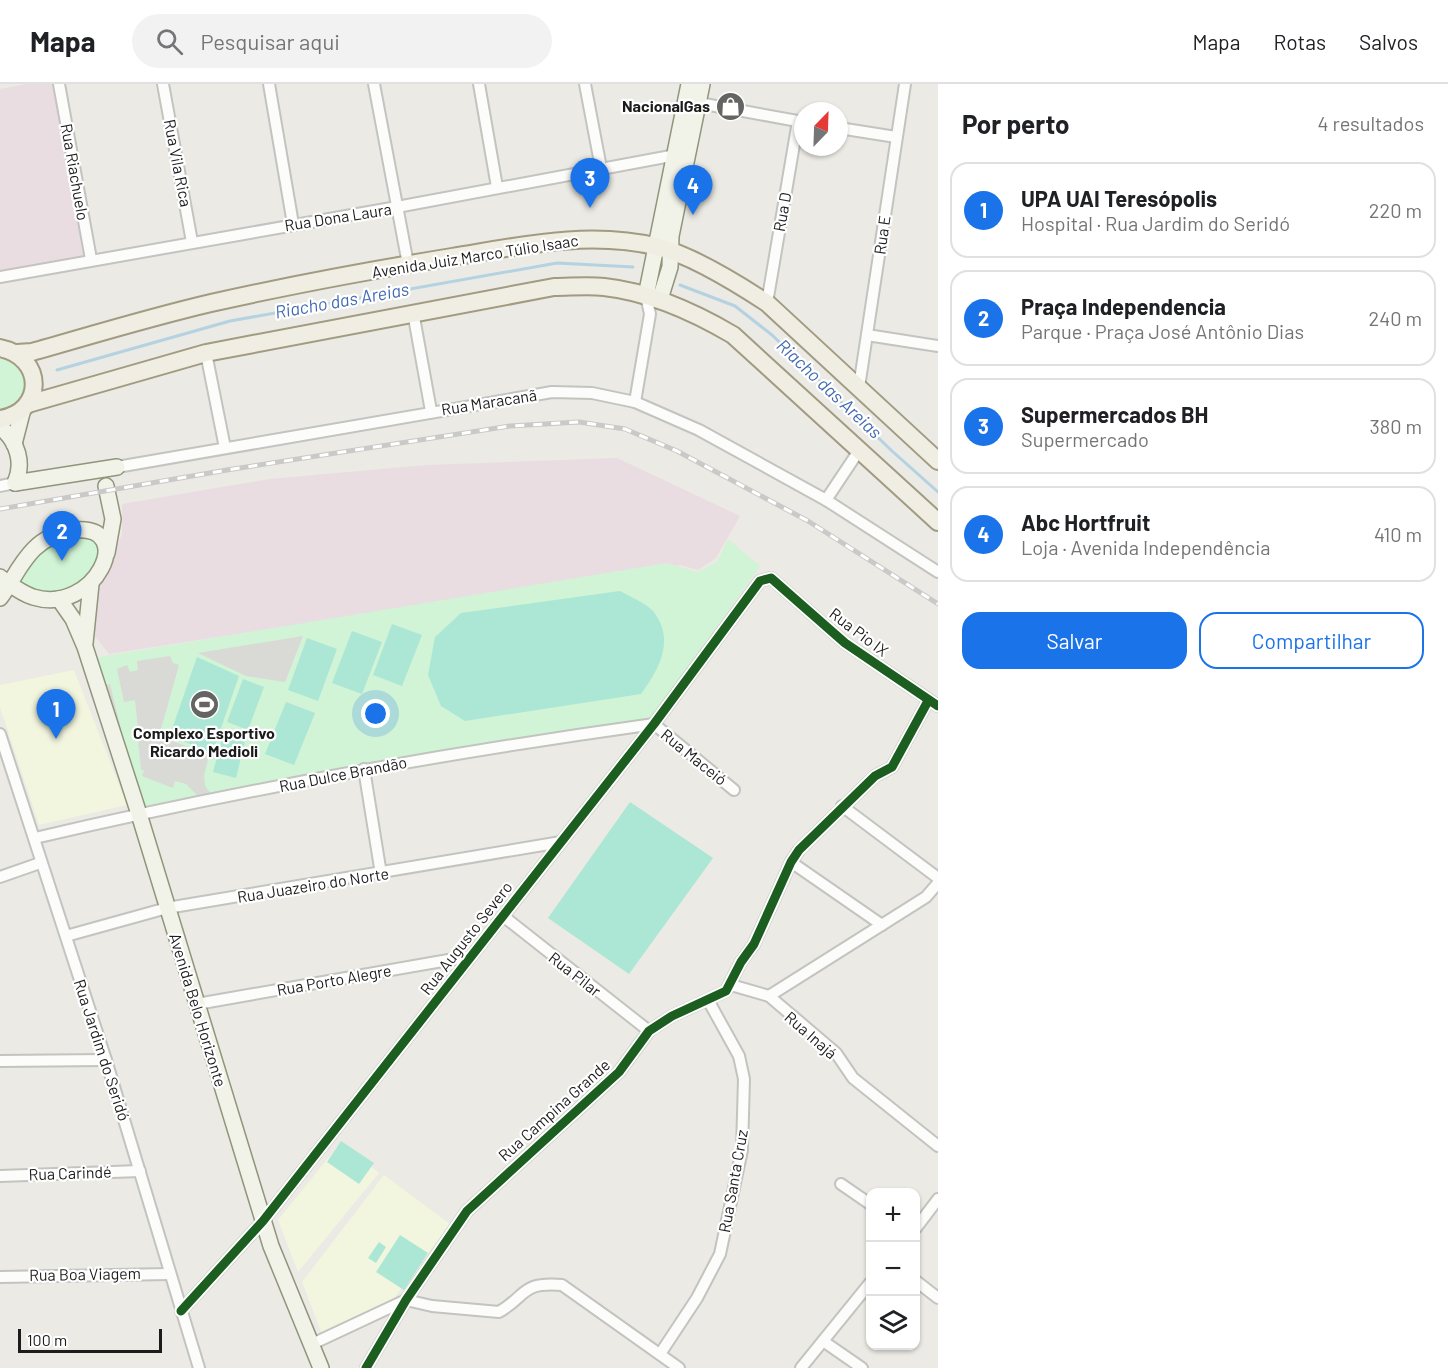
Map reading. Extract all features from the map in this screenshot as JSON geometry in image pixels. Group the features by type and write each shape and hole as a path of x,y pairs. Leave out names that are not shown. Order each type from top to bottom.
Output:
{"main road":[{"name":"Avenida Juiz Marco Túlio Isaac","path":"7,348 32,352 211,303 408,264 558,239 588,238 664,249 767,303 938,460"},
{"path":"0,419 9,418 26,407 206,353 554,287 604,287 653,298 706,319 733,335 858,452 938,522"},
{"path":"7,348 32,372 33,394 26,407"}],"street":[{"name":"Rua Riachuelo","path":"59,84 91,259"},
{"name":"Rua Vila Rica","path":"163,84 192,242"},
{"path":"269,84 293,224"},
{"path":"375,84 408,264"},
{"path":"479,84 497,187"},
{"path":"585,84 601,168"},
{"path":"635,402 653,298 670,267 664,249 676,155 689,84"},
{"path":"664,249 670,236 702,84"},
{"name":"Rua E","path":"859,387 905,84"},
{"path":"699,103 794,121"},
{"path":"848,129 896,137"},
{"name":"Rua Dona Laura","path":"0,277 676,155"},
{"name":"Rua D","path":"767,303 794,155"},
{"path":"413,312 431,411"},
{"path":"867,335 938,346"},
{"path":"206,353 225,448"},
{"name":"Rua Maracanã","path":"7,485 431,411 552,392 592,393 635,402 699,430 826,500 937,570"},
{"path":"14,444 26,407"},
{"path":"0,427 14,444 19,459 20,472 7,485"},
{"path":"826,500 858,452"},
{"path":"19,459 27,469 42,480"},
{"path":"106,486 117,467"},
{"path":"5,581 29,595 59,599 76,594 91,584 102,570 113,531 111,506 106,486 85,472"},
{"path":"0,598 5,581 41,543 60,533 87,529 102,520 111,506"},
{"path":"87,529 99,534 105,543 106,554"},
{"name":"Rua Pio IX","path":"765,577 771,578 845,643 933,703"},
{"name":"Rua Augusto Severo","path":"181,1311 263,1221 654,724 765,577"},
{"path":"85,647 86,611 91,584"},
{"path":"0,609 13,600 29,595"},
{"path":"59,599 73,619 85,647"},
{"name":"Avenida Belo Horizonte","path":"85,647 139,814 263,1221 321,1368"},
{"path":"731,985 741,962 754,944 790,862 842,806 875,776 892,767 933,703"},
{"name":"Rua Dulce Brandão","path":"34,838 139,814 364,769 508,744 654,724"},
{"name":"Rua Maceió","path":"654,724 734,789"},
{"name":"Rua Jardim do Seridó","path":"0,734 40,863 106,1060 199,1368"},
{"path":"364,769 381,874"},
{"path":"842,806 938,878"},
{"name":"Rua Juazeiro do Norte","path":"66,936 167,908 381,874 561,842"},
{"path":"790,862 882,925"},
{"path":"0,877 40,863"},
{"path":"769,996 926,897 938,883"},
{"name":"Rua Pilar","path":"503,916 649,1031"},
{"name":"Rua Porto Alegre","path":"196,1004 471,956"},
{"name":"Rua Inajá","path":"731,985 769,996 836,1053 853,1078 938,1146"},
{"name":"Rua Campina Grande","path":"366,1368 406,1300 467,1211 611,1080 625,1066 649,1031 672,1016 726,991 731,985"},
{"name":"Rua Santa Cruz","path":"660,1354 697,1298 720,1254 742,1150 744,1079 739,1056 708,1000"},
{"path":"0,1061 106,1060"},
{"name":"Rua Carindé","path":"0,1176 140,1171"},
{"path":"841,1184 866,1201"},
{"path":"920,1222 938,1199"},
{"name":"Rua Boa Viagem","path":"0,1277 170,1274"},
{"path":"920,1285 938,1298"},
{"path":"310,1345 406,1300 432,1306 498,1312 532,1286 562,1286 660,1354 672,1366"},
{"path":"801,1368 866,1288"},
{"path":"823,1341 862,1368"}],"shaded area":[{"path":"26,84 52,84 85,257 0,270 0,89"},
{"path":"617,458 740,516 716,558 698,570 680,565 109,654 93,634 91,608 122,534 122,504 270,479 426,465"},
{"path":"303,636 285,682 246,676 198,653"},
{"path":"170,656 173,663 179,665 159,736 209,755 204,776 205,786 215,799 197,802 197,795 186,784 175,781 173,788 142,776 144,771 141,769 138,740 144,727 138,728 135,700 124,702 117,669 127,665 130,672 138,670 137,661"},
{"path":"74,670 127,805 39,825 0,707 0,685"},
{"path":"110,684 124,742 122,746 103,686"},
{"path":"341,1142 379,1173 298,1272 278,1220"},
{"path":"384,1175 450,1224 391,1302 322,1334 302,1282"}],"green space":[{"path":"0,354 6,354 27,373 23,401 0,413"},
{"path":"61,536 101,539 96,566 78,584 57,593 30,590 18,584 28,557"},
{"path":"728,539 760,566 652,718 140,810 93,658 667,563 697,572 717,562"},
{"path":"620,591 650,608 660,622 663,633 664,643 659,664 641,694 465,721 441,706 428,675 435,637 461,613"},
{"path":"392,624 422,635 402,686 373,675"},
{"path":"352,631 382,642 362,694 332,683"},
{"path":"307,638 337,649 318,701 288,690"},
{"name":"Complexo Esportivo Ricardo Medioli","path":"197,657 239,676 212,754 170,735"},
{"path":"243,679 264,687 248,730 227,722"},
{"path":"286,702 315,713 294,765 265,754"},
{"path":"224,731 246,737 236,778 213,772"},
{"path":"630,802 713,858 629,974 548,918"},
{"path":"341,1141 374,1163 359,1184 327,1162"},
{"path":"400,1235 428,1253 404,1290 376,1272"},
{"path":"379,1242 386,1247 376,1263 368,1258"}],"waterway":[{"name":"Riacho das Areias","path":"57,370 230,321 557,263 633,267"},
{"name":"Riacho das Areias","path":"680,285 735,306 772,335 892,451 938,492"}],"railway":[{"path":"0,509 227,470 510,426 579,422 625,429 677,451 808,521 938,604"}],"cycle path":[{"path":"181,1311 263,1221 654,724 760,581 771,578 845,643 938,706"},
{"path":"366,1368 406,1300 467,1211 619,1072 649,1031 672,1016 726,991 741,962 754,944 791,862 799,850 875,776 892,767 928,701"}],"place":[{"name":"NacionalGas","path":"731,106"},
{"name":"Supermercados BH","path":"590,208"},
{"name":"Abc Hortfruit","path":"693,215"},
{"name":"Praça Independencia","path":"62,561"},
{"name":"Complexo Esportivo Ricardo Medioli","path":"204,705"},
{"name":"UPA UAI Teresópolis","path":"56,739"}]}
